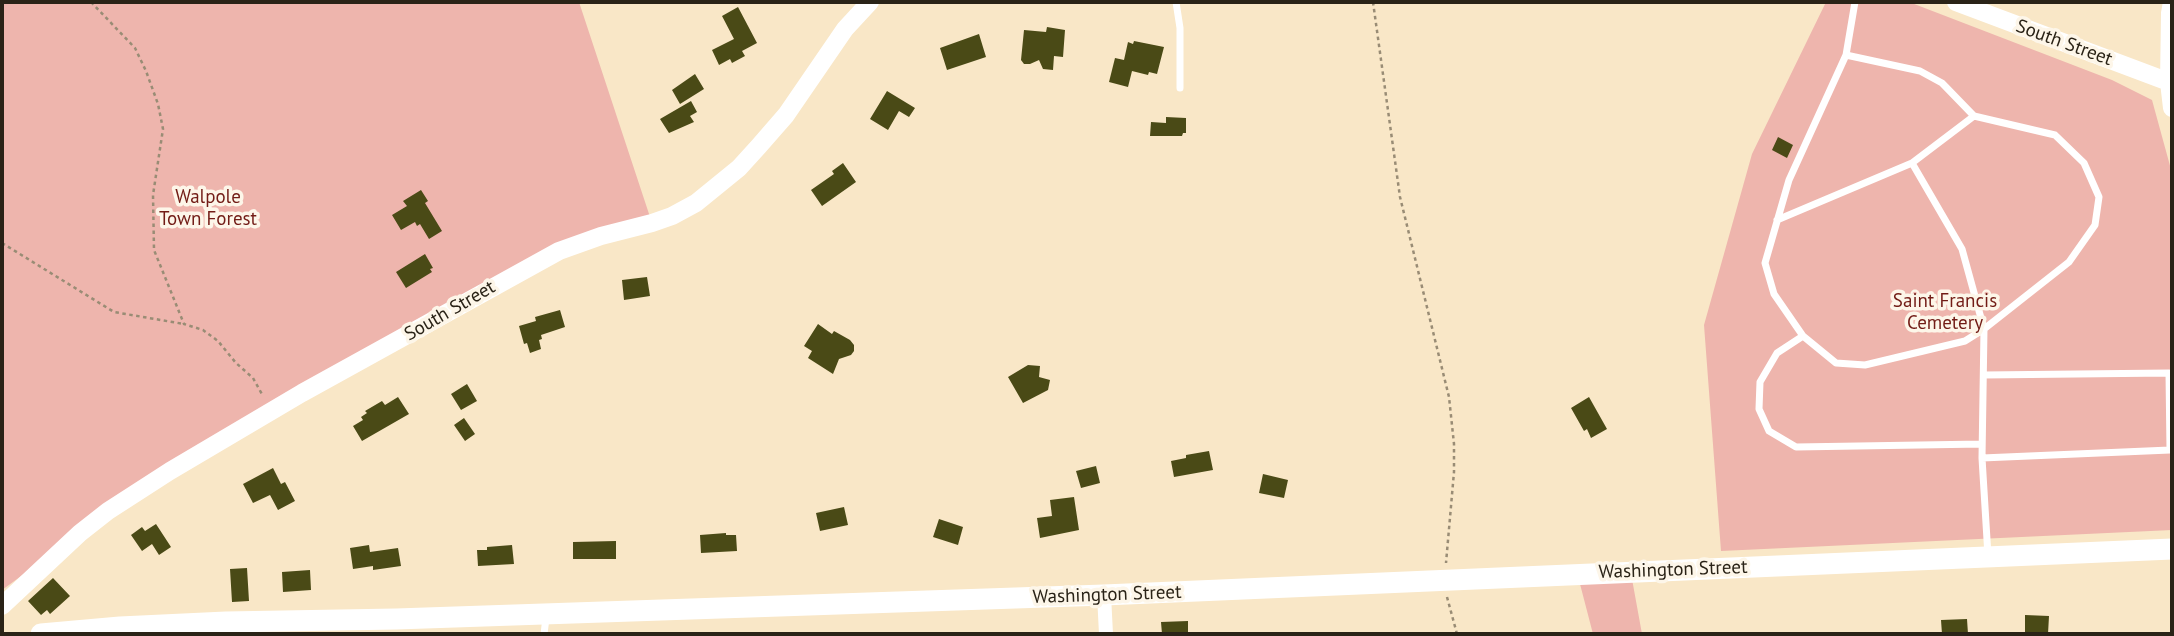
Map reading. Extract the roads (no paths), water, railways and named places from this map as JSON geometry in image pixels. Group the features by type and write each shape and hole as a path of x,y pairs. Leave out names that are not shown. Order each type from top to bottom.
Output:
{"main road":[{"name":"Washington Street","path":"41,634 226,622 396,619 545,624 1104,595 2172,549"}],"street":[{"name":"South Street","path":"1956,2 2171,82"},
{"path":"2172,2 2169,13 2172,108"},
{"name":"South Street","path":"2,606 80,533 108,511 271,412 538,261 579,243 652,223 696,204 739,168 759,146 786,114 845,29 867,3"},
{"path":"1104,595 1106,634"}],"lane":[{"path":"1176,2 1180,28 1180,88"},
{"path":"1846,55 1920,71 1941,83 1974,116 2055,135 2084,163 2099,197 2095,225 2069,262 1984,329 1965,341 1865,365 1836,363 1803,337 1774,294 1765,263 1788,180 1846,55 1855,2"},
{"path":"1777,220 1912,163 1974,116"},
{"path":"1912,163 1962,249 1984,329 1982,458 1988,557"},
{"path":"1803,337 1777,354 1760,382 1759,409 1769,431 1796,447 1982,444"},
{"path":"1982,458 2170,450 2169,373 1984,375"}],"park label":[{"name":"Walpole Town Forest","path":"208,209"},
{"name":"Saint Francis Cemetery","path":"1945,313"}]}
